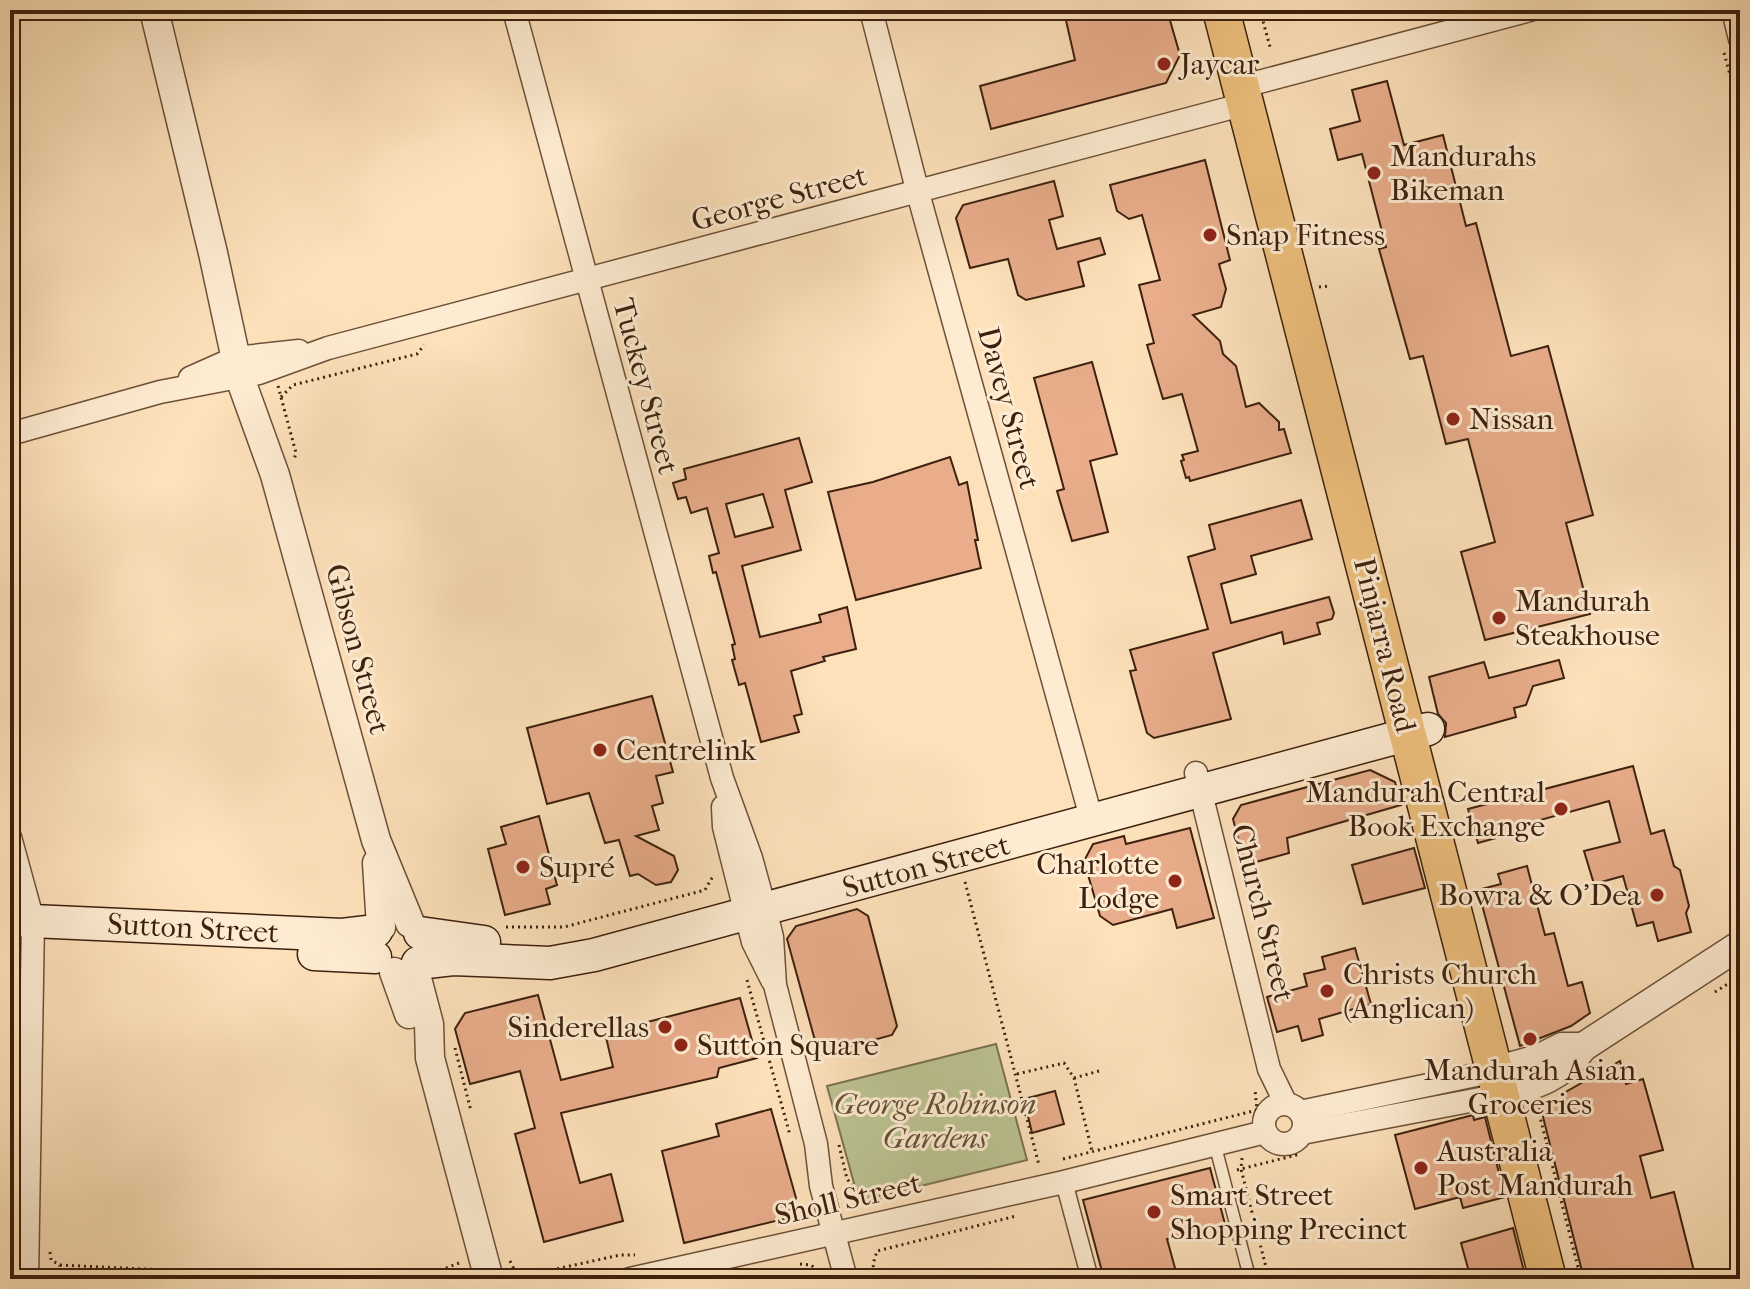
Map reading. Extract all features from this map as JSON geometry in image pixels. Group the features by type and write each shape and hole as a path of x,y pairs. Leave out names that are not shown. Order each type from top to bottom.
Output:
{"main road":[{"name":"Pinjarra Road","path":"1221,10 1255,80"},
{"name":"Pinjarra Road","path":"1245,10 1255,80 1415,722 1513,1087 1569,1279"},
{"name":"Sutton Street","path":"754,903 1415,722"},
{"name":"Sutton Street","path":"21,929 398,947 468,942 559,944 959,857 1090,812"},
{"name":"Pinjarra Road","path":"1513,1087 1548,1279"}],"street":[{"name":"Gibson Street","path":"154,10 213,253 247,366 376,840 413,1028 430,1058 489,1279"},
{"name":"Tuckey Street","path":"514,10 722,778 724,827 754,903 772,937 775,985 805,1146 859,1279"},
{"name":"Davey Street","path":"871,10 918,193 1090,812"},
{"name":"George Street","path":"10,434 247,366 328,348 918,193 1255,80 1530,10"},
{"path":"1732,45 1733,10"},
{"name":"Church Street","path":"1198,783 1262,1076 1287,1125"},
{"path":"10,837 21,929 27,1279"},
{"path":"1513,1087 1562,1047 1583,1047 1740,945"},
{"name":"Sholl Street","path":"630,1279 840,1232 1062,1171 1215,1145 1287,1125 1513,1087"},
{"path":"1062,1171 1090,1279"},
{"name":"Tuckey Street","path":"840,1232 846,1279"}],"lane":[{"path":"1215,1145 1250,1279"}],"path":[{"path":"1255,80 1260,10"},
{"path":"1732,45 1740,111"},
{"path":"281,398 293,385 417,354 430,337"},
{"path":"959,857 1039,1165"},
{"path":"505,927 564,927 705,890 717,868"},
{"path":"747,980 805,1146"},
{"path":"1017,1074 1064,1063 1074,1078 1092,1151"},
{"path":"1074,1078 1099,1071"},
{"path":"1062,1171 1092,1151 1257,1110 1262,1076"},
{"path":"1513,1087 1581,1279"},
{"path":"1234,1115 1242,1153 1241,1169 1269,1279"},
{"path":"1222,1174 1241,1169 1287,1125"},
{"path":"847,1179 868,1203 870,1210"},
{"path":"875,1279 873,1264 877,1251 1019,1215"},
{"path":"418,1279 460,1263"},
{"path":"796,1264 811,1265 826,1279"},
{"path":"60,1265 357,1279"}],"green space":[{"name":"George Robinson Gardens","path":"996,1044 1027,1160 859,1201 827,1086"}],"building":[{"path":"1088,10 1167,10 1180,55 1166,83 991,129 980,86 1075,60 1065,16"},
{"path":"1387,81 1404,145 1443,135 1466,226 1476,223 1511,356 1548,346 1593,515 1566,523 1590,614 1485,640 1461,552 1495,542 1468,439 1446,444 1423,356 1410,359 1379,249 1386,247 1362,154 1338,160 1330,129 1360,121 1352,90"},
{"path":"1205,160 1230,260 1219,264 1226,289 1221,307 1193,315 1220,341 1223,354 1236,366 1246,407 1259,403 1279,422 1279,430 1284,429 1291,453 1190,481 1189,477 1186,478 1182,455 1198,451 1182,394 1163,399 1147,345 1154,343 1139,285 1160,280 1142,215 1129,219 1117,211 1110,185"},
{"path":"1054,181 1063,216 1049,220 1057,249 1100,238 1105,254 1078,262 1084,286 1026,300 1018,295 1008,259 970,268 956,218 963,205"},
{"path":"1092,362 1117,454 1090,461 1108,532 1072,541 1057,491 1064,489 1034,378"},
{"path":"799,438 812,482 785,490 801,550 742,566 760,637 821,622 819,615 847,607 856,649 823,657 825,661 791,671 802,714 794,716 799,732 761,742 745,683 739,685 732,660 735,659 732,645 735,644 709,556 719,553 707,508 691,513 686,497 678,499 673,483 686,479 684,469","holes":["763,494 773,527 735,537 726,504"]},
{"path":"950,457 959,485 967,482 981,568 856,600 828,492 873,482"},
{"path":"1301,500 1312,539 1251,556 1256,574 1221,584 1231,623 1329,597 1334,613 1332,619 1317,623 1320,634 1284,644 1282,632 1213,653 1231,719 1154,738 1147,733 1130,671 1136,670 1130,650 1208,629 1188,557 1215,549 1209,525"},
{"path":"1559,660 1564,678 1533,686 1526,705 1514,708 1516,717 1445,737 1446,723 1438,714 1429,677 1484,662 1489,678"},
{"name":"Centrelink","path":"652,696 673,772 656,776 663,803 652,806 659,830 636,836 674,856 678,870 671,882 656,885 638,874 630,876 619,840 605,843 589,793 547,804 527,728"},
{"path":"1633,766 1651,834 1664,830 1674,866 1680,870 1689,906 1686,913 1691,932 1658,941 1653,922 1637,926 1623,876 1594,884 1584,851 1620,842 1609,801 1508,829 1510,834 1478,843 1468,809"},
{"path":"1370,770 1395,782 1401,805 1287,838 1289,853 1245,865 1233,819 1241,805"},
{"name":"Supré","path":"539,816 557,885 546,889 550,904 505,915 488,849 506,844 501,827"},
{"path":"1190,828 1214,918 1177,928 1172,909 1113,925 1100,916 1084,861 1093,844 1124,836 1126,844"},
{"path":"1414,848 1425,888 1363,904 1352,865"},
{"path":"1527,866 1545,935 1554,933 1568,986 1582,982 1590,1013 1571,1026 1520,1046 1478,890 1501,884 1498,874"},
{"path":"857,909 868,916 897,1026 892,1035 819,1055 787,939 796,926"},
{"name":"Christs Church (Anglican)","path":"1355,948 1371,1004 1319,1019 1323,1035 1302,1041 1298,1026 1277,1032 1267,997 1307,986 1304,974 1325,969 1322,957"},
{"name":"Sutton Square","path":"538,995 561,1080 613,1067 605,1033 740,998 757,1058 719,1068 717,1077 561,1113 580,1183 611,1174 623,1221 544,1242 515,1134 535,1128 520,1071 470,1084 455,1029 465,1013"},
{"path":"1620,1061 1626,1084 1643,1079 1663,1150 1640,1156 1651,1198 1674,1192 1696,1279 1584,1279 1541,1109 1566,1102 1564,1093"},
{"path":"1055,1091 1064,1124 1032,1133 1024,1099"},
{"path":"771,1109 796,1198 784,1219 684,1243 662,1151 719,1136 716,1124"},
{"path":"1473,1115 1474,1120 1485,1117 1505,1197 1463,1208 1460,1197 1415,1209 1395,1135"},
{"name":"Smart Street Shopping Precinct","path":"1210,1168 1225,1224 1167,1239 1178,1279 1104,1279 1083,1200"},
{"path":"1513,1228 1526,1279 1471,1279 1461,1243"}],"place":[{"name":"Jaycar","path":"1164,64"},
{"name":"Mandurahs Bikeman","path":"1374,173"},
{"name":"Snap Fitness","path":"1210,235"},
{"name":"Nissan","path":"1453,419"},
{"name":"Mandurah Steakhouse","path":"1499,618"},
{"name":"Centrelink","path":"600,750"},
{"name":"Mandurah Central Book Exchange","path":"1561,809"},
{"name":"Supré","path":"523,867"},
{"name":"Charlotte Lodge","path":"1175,881"},
{"name":"Bowra & O'Dea","path":"1657,895"},
{"name":"Christs Church (Anglican)","path":"1327,991"},
{"name":"Sinderellas","path":"665,1027"},
{"name":"Mandurah Asian Groceries","path":"1530,1039"},
{"name":"Sutton Square","path":"681,1045"},
{"name":"Australia Post Mandurah","path":"1421,1168"},
{"name":"Smart Street Shopping Precinct","path":"1154,1212"}]}
